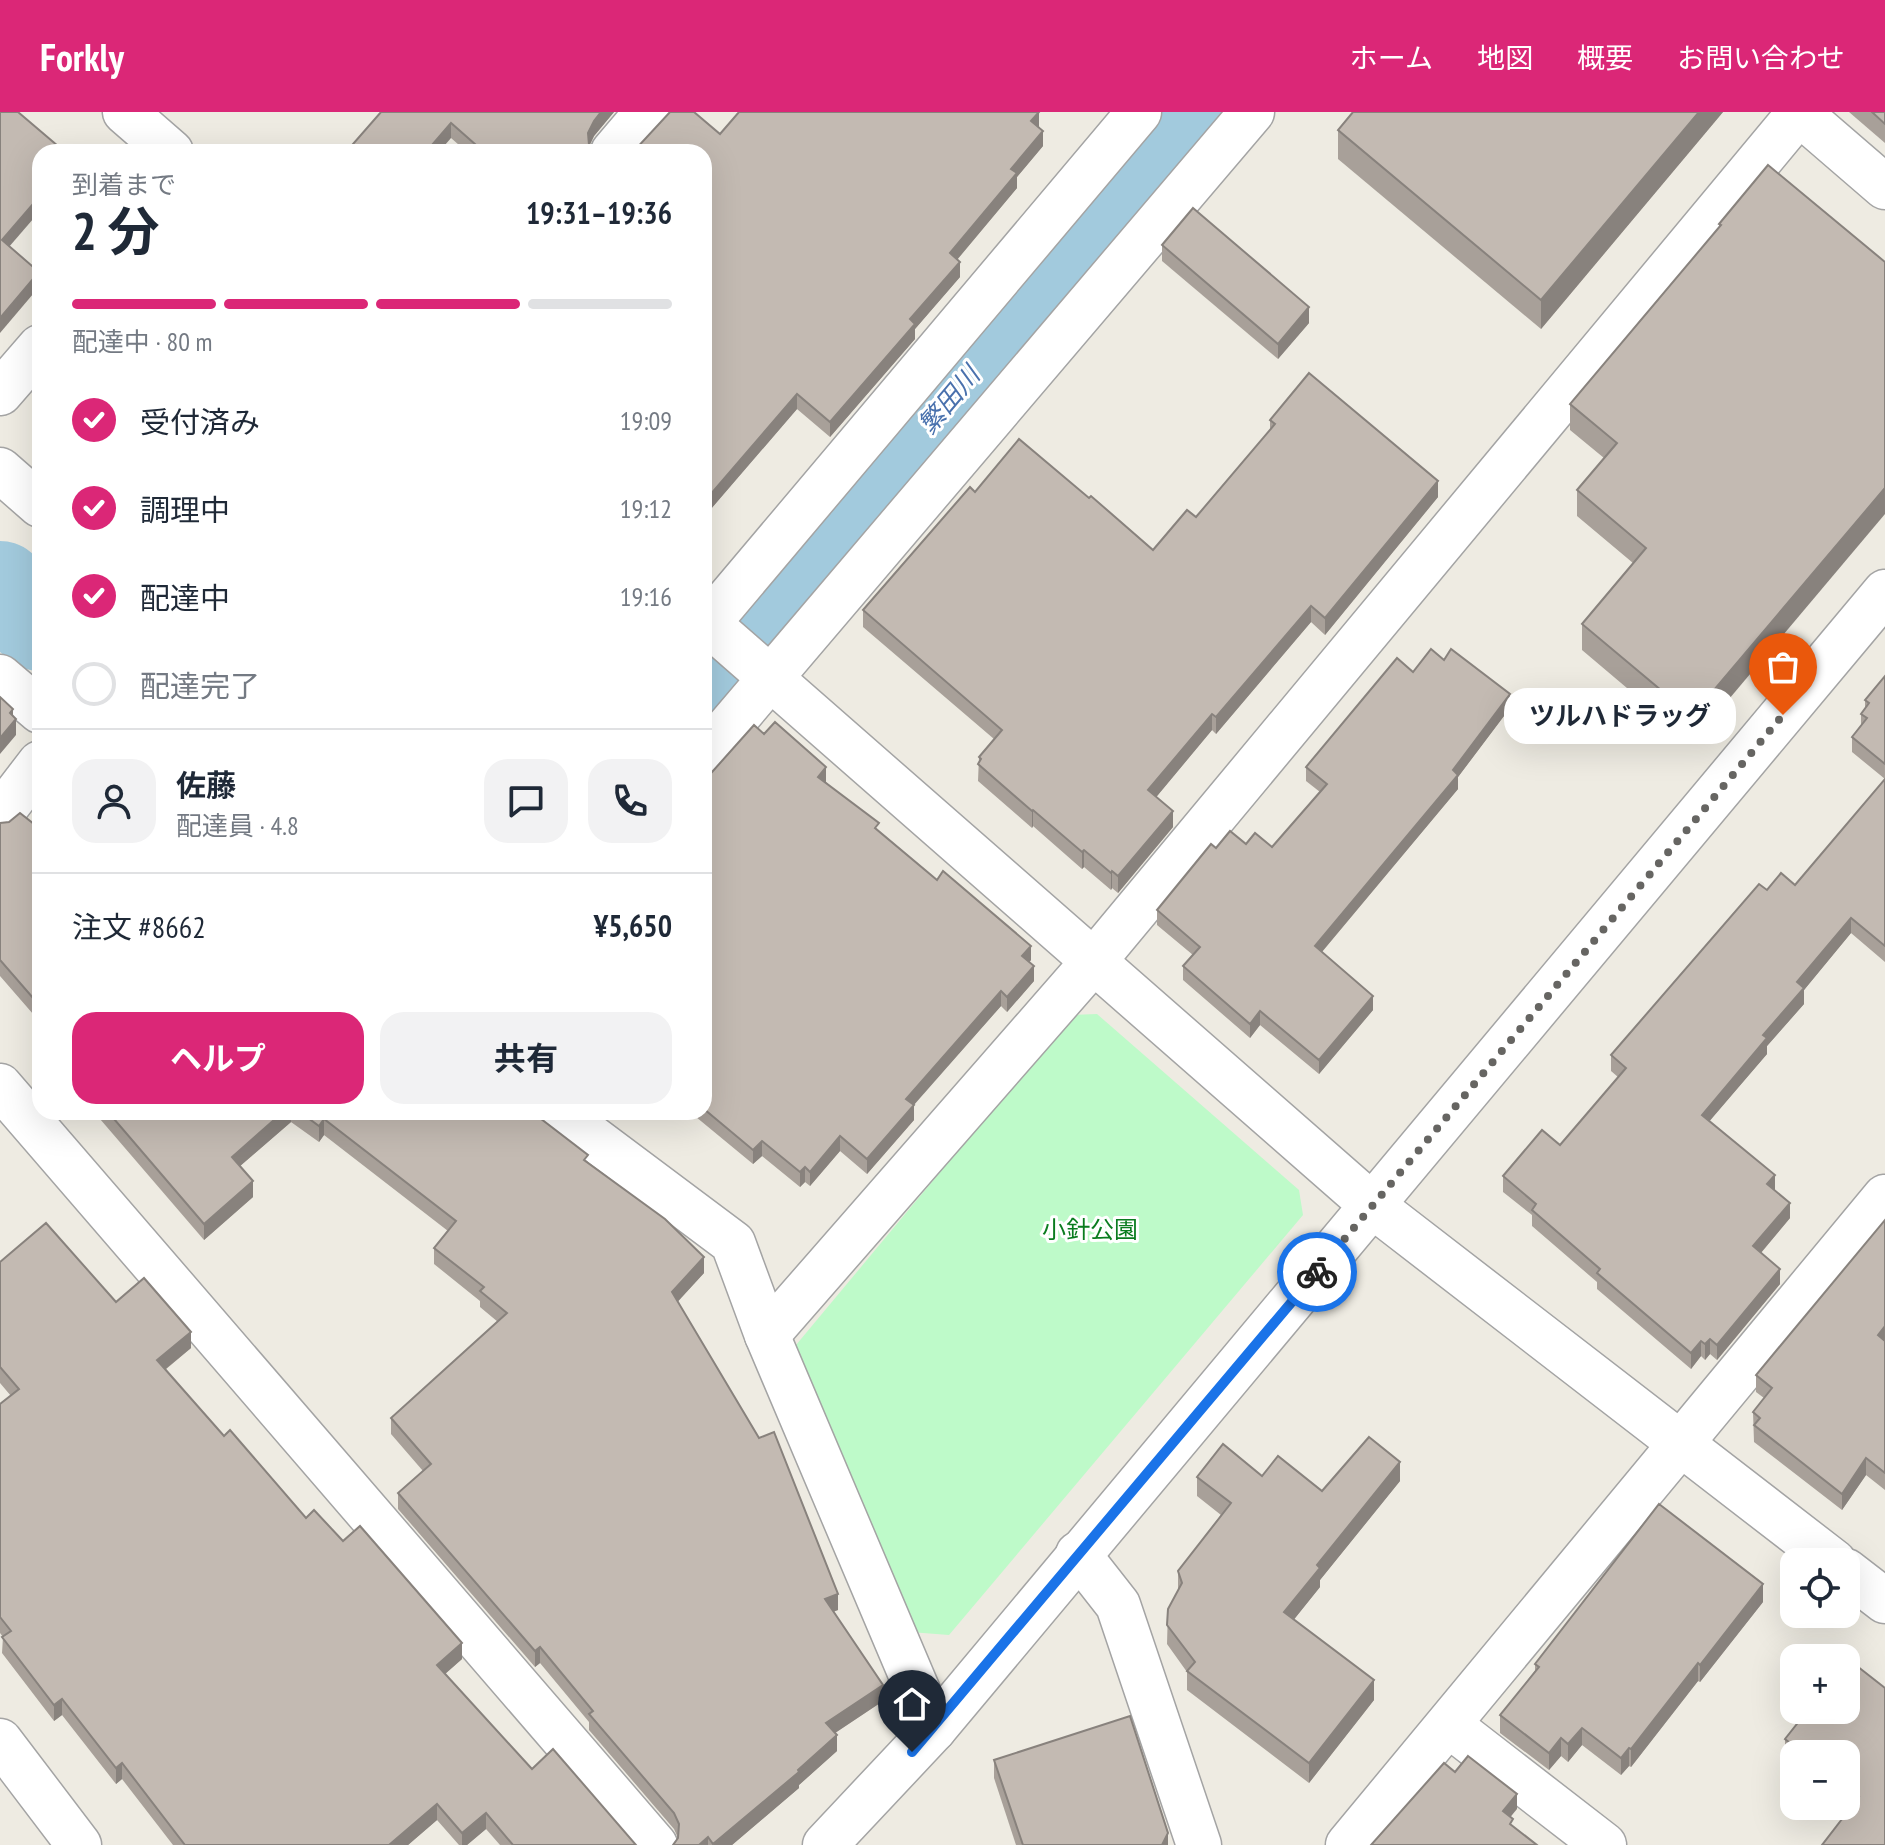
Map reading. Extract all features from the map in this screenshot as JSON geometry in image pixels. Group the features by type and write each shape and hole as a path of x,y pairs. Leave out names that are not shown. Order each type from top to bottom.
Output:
{"street":[{"path":"125,112 162,144"},
{"path":"620,144 647,112"},
{"path":"712,616 1139,112"},
{"path":"712,747 1252,112"},
{"path":"767,1335 1093,962 1799,112 1885,187"},
{"path":"0,393 32,356"},
{"path":"0,470 32,498"},
{"path":"825,1845 934,1729 1885,592"},
{"path":"712,630 1373,1206 1816,1548"},
{"path":"0,677 32,704"},
{"path":"0,815 32,773"},
{"path":"0,1086 655,1845"},
{"path":"569,1120 733,1243 767,1335 934,1729"},
{"path":"1348,1845 1885,1197"},
{"path":"1078,1554 1118,1605 1199,1845"},
{"path":"1860,1582 1885,1601"},
{"path":"1449,1725 1604,1845"},
{"path":"0,1741 79,1845"}],"green space":[{"name":"小針公園","path":"1097,1014 1299,1190 1303,1215 949,1635 910,1632 826,1437 796,1345 1071,1015"}],"building":[{"path":"0,112 18,112 56,144 32,144 32,205 2,240 32,266 32,280 0,318"},
{"path":"381,112 601,112 588,133 589,144 475,144 451,123 433,144 353,144"},
{"path":"670,112 694,112 720,134 739,112 1039,112 1031,121 1043,131 1011,169 1017,173 950,253 960,262 910,319 915,324 830,422 797,394 712,493 712,144 640,144"},
{"path":"1353,112 1699,112 1541,300 1338,130"},
{"path":"1872,112 1885,112 1885,124"},
{"path":"1768,165 1885,262 1885,488 1692,716 1582,624 1646,548 1577,490 1617,443 1570,404"},
{"path":"1193,208 1309,307 1278,344 1162,245"},
{"path":"1309,373 1438,481 1325,618 1311,606 1216,717 1212,714 1148,790 1173,811 1118,876 1084,850 1082,852 978,764 979,757 1002,730 863,610 970,487 975,492 1019,439 1153,550 1187,510 1196,517 1275,424 1270,420"},
{"path":"1431,649 1444,660 1451,649 1510,694 1453,770 1458,775 1315,946 1373,996 1319,1060 1260,1011 1250,1024 1183,966 1200,947 1157,910 1211,844 1216,848 1230,831 1246,844 1255,833 1272,847 1327,784 1306,767 1397,658 1413,672"},
{"path":"1885,676 1885,764 1852,737 1867,718 1861,714 1869,703 1865,700"},
{"path":"0,697 13,709 10,713 16,719 0,738"},
{"path":"775,722 826,767 818,777 879,823 875,828 937,880 943,871 1031,946 1022,956 1034,966 1007,997 1001,991 906,1099 914,1105 867,1159 840,1136 810,1172 805,1167 800,1172 762,1141 753,1150 712,1116 712,772 754,725 764,734"},
{"path":"1885,779 1885,946 1851,918 1797,982 1804,988 1763,1035 1767,1038 1702,1115 1775,1175 1767,1184 1790,1203 1753,1246 1780,1269 1717,1345 1710,1339 1705,1344 1701,1341 1691,1353 1597,1273 1600,1269 1532,1210 1536,1204 1503,1176 1542,1130 1560,1145 1626,1068 1611,1055 1759,884 1767,890 1781,873 1795,885"},
{"path":"20,813 32,822 32,997 0,960 0,823 9,822"},
{"path":"115,1120 274,1120 232,1157 253,1181 204,1224"},
{"path":"325,1120 542,1120 588,1155 584,1160 665,1219 704,1257 672,1292 759,1438 774,1432 838,1594 825,1599 883,1685 826,1723 837,1735 799,1772 713,1844 708,1837 699,1845 673,1845 678,1838 679,1824 674,1813 589,1714 593,1711 540,1647 535,1651 398,1493 431,1464 391,1418 507,1313 480,1291 484,1287 434,1248 456,1221"},
{"path":"1885,1220 1885,1326 1878,1335 1885,1341 1885,1473 1866,1458 1842,1494 1754,1425 1760,1418 1753,1412 1772,1388 1756,1375"},
{"path":"46,1223 116,1302 144,1278 191,1332 157,1360 224,1436 230,1430 306,1518 314,1510 343,1541 360,1526 462,1643 437,1665 532,1769 553,1749 636,1845 513,1845 486,1813 462,1833 437,1804 389,1845 185,1845 122,1763 116,1768 62,1699 54,1705 2,1637 11,1631 0,1617 0,1404 19,1389 0,1367 0,1262"},
{"path":"1369,1437 1400,1462 1317,1565 1320,1568 1284,1612 1374,1680 1309,1763 1187,1671 1195,1662 1167,1625 1168,1609 1182,1583 1178,1571 1231,1503 1197,1477 1223,1444 1262,1476 1278,1456 1322,1491"},
{"path":"1659,1504 1763,1584 1700,1665 1698,1663 1621,1758 1582,1728 1568,1744 1561,1738 1549,1753 1500,1715 1539,1667 1535,1664"},
{"path":"1860,1668 1885,1688 1885,1845 1822,1845 1841,1820 1860,1820 1860,1740 1785,1739 1797,1724 1860,1724"},
{"path":"1130,1716 1168,1833 1162,1845 1023,1845 994,1760"},
{"path":"1468,1756 1517,1794 1503,1811 1513,1819 1510,1824 1537,1845 1371,1845 1444,1763 1455,1772"}],"waterway":[{"name":"繁田川","path":"712,679 1194,112"},
{"name":"繁田川","path":"0,589 32,616"}],"way so far":[{"path":"1317,1272 1783,715"}],"place":[{"name":"ツルハドラッグ","path":"1783,715"}],"route":[{"path":"912,1752 1317,1272"}]}
